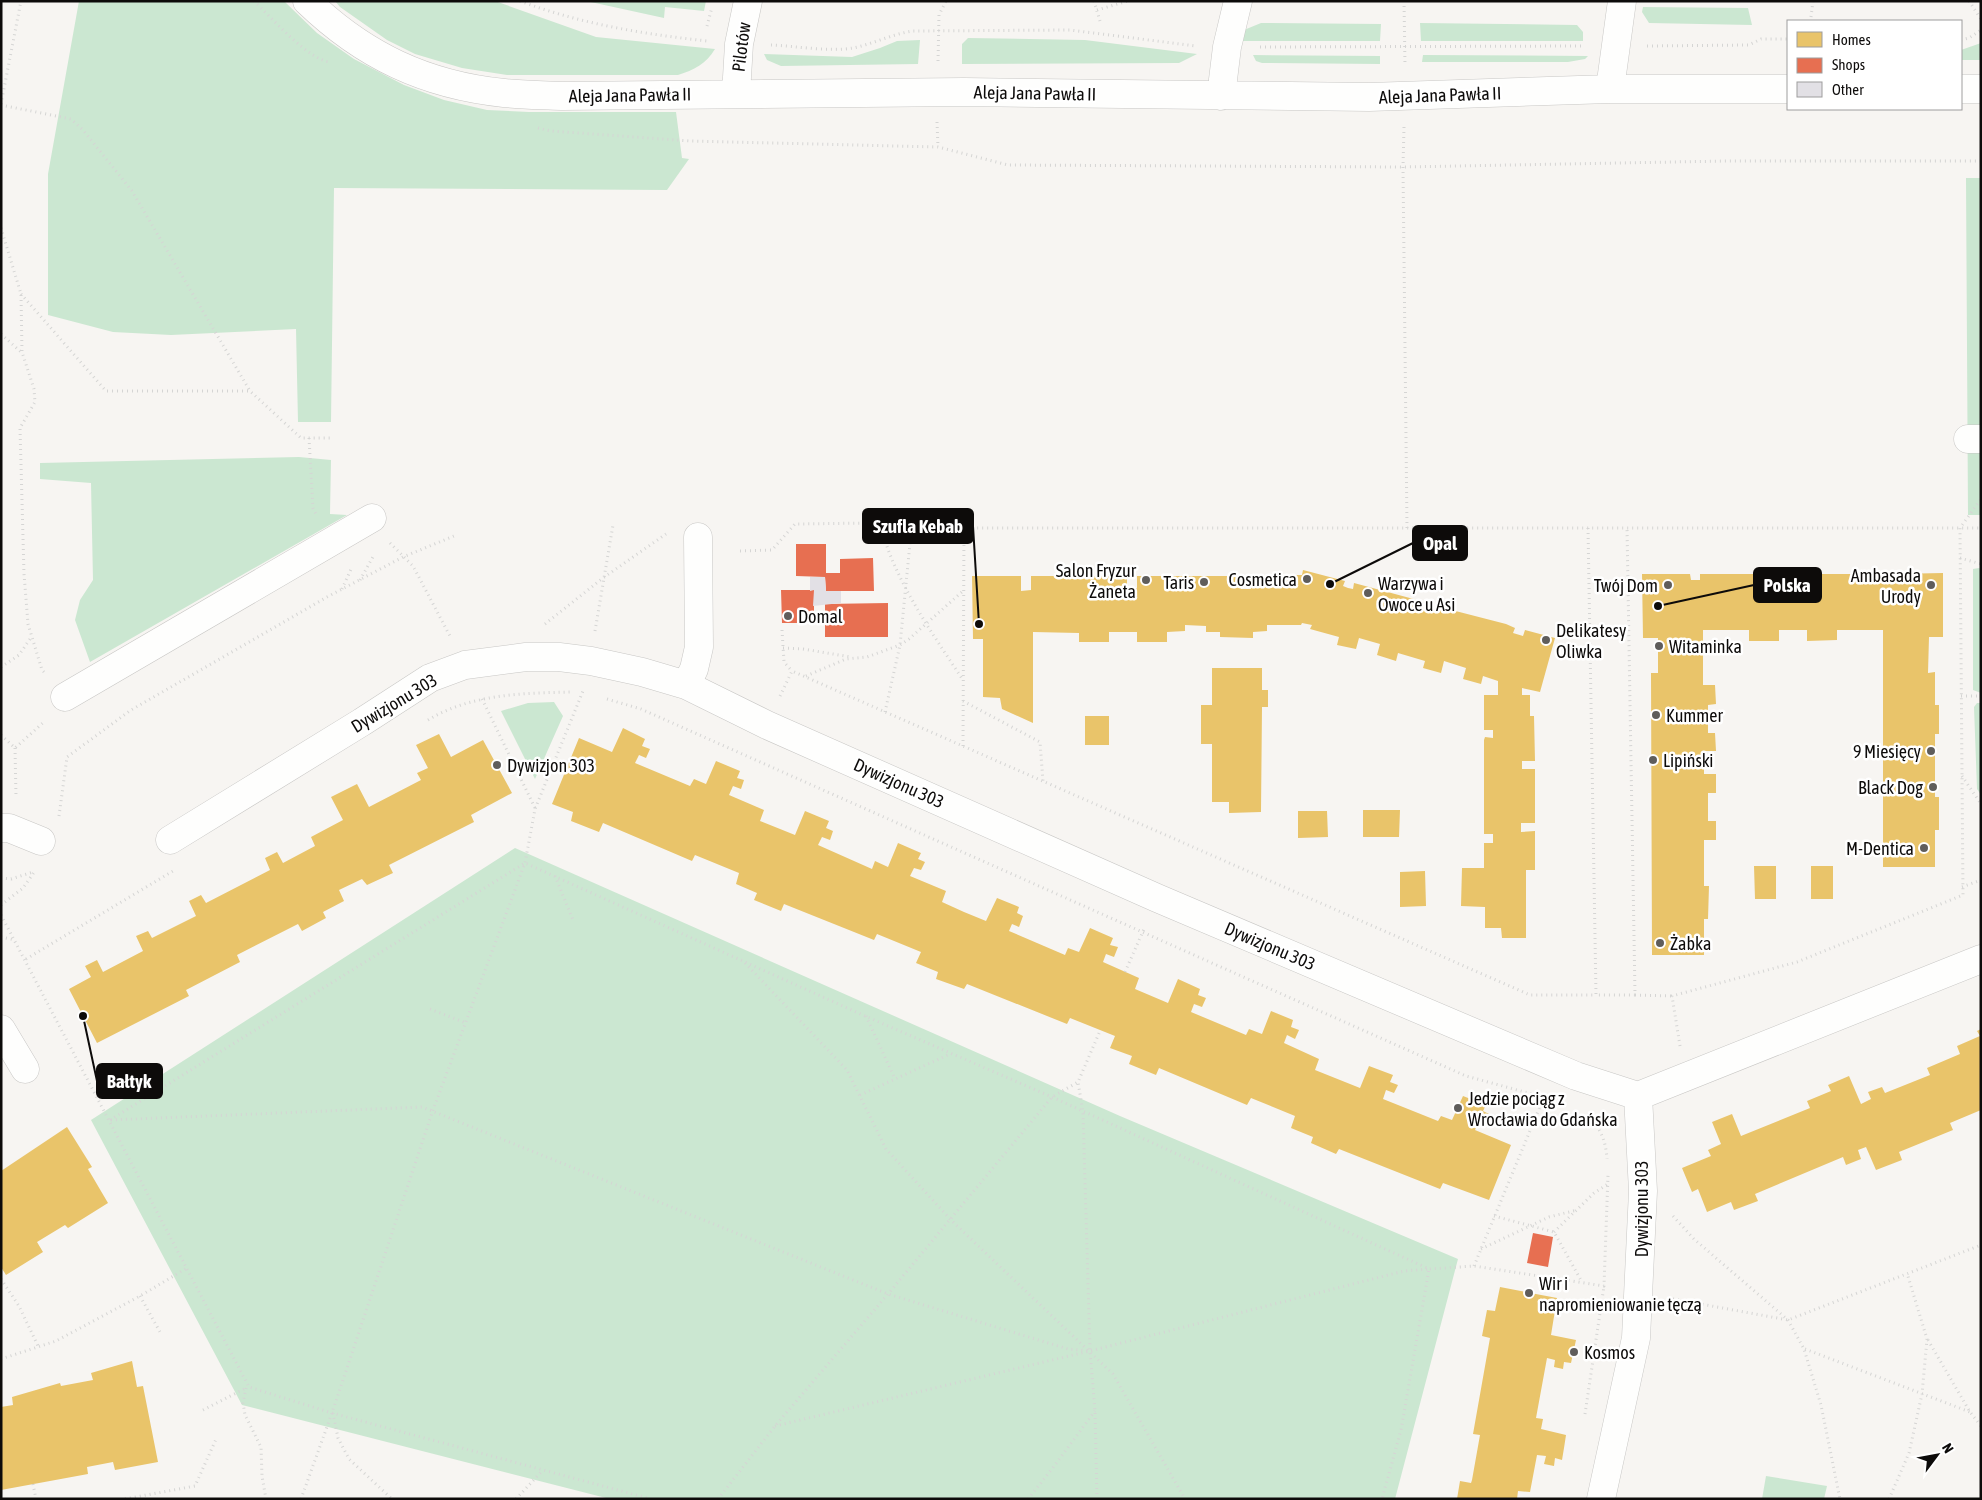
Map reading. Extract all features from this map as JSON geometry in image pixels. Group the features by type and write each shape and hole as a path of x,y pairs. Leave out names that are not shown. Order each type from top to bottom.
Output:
{"street":[{"name":"Aleja Jana Pawła II","path":"308,1 351,39 382,58 418,73 456,84 505,93 562,96 964,92 1368,97 1610,89 1787,89"},
{"name":"Pilotów","path":"736,94 739,44 748,1"},
{"path":"1221,96 1227,47 1238,1"},
{"path":"1610,89 1622,1"},
{"path":"1962,89 1981,89"},
{"path":"65,697 372,518"},
{"path":"686,685 694,669 699,647 698,537"},
{"name":"Dywizjonu 303","path":"170,840 430,678 465,665 526,657 559,657 590,661 642,672 686,685 767,724 1157,898 1576,1076 1638,1096 1643,1191 1636,1338 1601,1499"},
{"path":"1,828 9,828 41,841"},
{"path":"1638,1096 1684,1076 1981,959"},
{"path":"1,1029 25,1069"}],"path":[{"path":"21,1 1,105 71,119 83,130 132,191 250,391 301,438 331,438"},
{"path":"520,1 596,24 637,33 739,44 844,48 857,47 905,32 938,30 1070,30 1188,46 1227,47 1616,46 1749,44 1761,39 1787,39"},
{"path":"707,26 714,1"},
{"path":"938,30 939,15 946,1"},
{"path":"1094,1 1100,21"},
{"path":"1096,10 1128,1"},
{"path":"1404,1 1405,47"},
{"path":"1811,17 1813,1"},
{"path":"1969,1 1981,19"},
{"path":"1962,40 1969,38 1981,30"},
{"path":"937,113 938,147"},
{"path":"1404,119 1407,528"},
{"path":"532,127 551,131 690,141 938,147 1008,165 1403,167 1698,162 1981,161"},
{"path":"1,228 21,294 22,352 34,389 35,402 20,428 24,574 28,624 42,670 65,697 44,722 15,748"},
{"path":"21,294 106,391 250,391"},
{"path":"1,334 22,352"},
{"path":"309,438 313,508 332,542"},
{"path":"782,630 784,662 792,671 1530,995 1672,996 1798,962 1963,895 1960,528 1981,499"},
{"path":"740,551 772,550 795,524 881,522 948,522 964,528 1981,528"},
{"path":"881,522 889,551 905,585 926,624 963,681"},
{"path":"885,712 900,645 912,522"},
{"path":"301,1499 433,1110 525,862 535,809 583,692 613,525"},
{"path":"963,746 964,528"},
{"path":"1588,528 1596,995"},
{"path":"1627,528 1635,995"},
{"path":"544,625 603,578 670,531"},
{"path":"58,818 67,757 131,710 326,598 403,557 454,536"},
{"path":"1960,558 1981,564"},
{"path":"413,566 483,699 535,809"},
{"path":"805,677 846,659 867,658 900,645 964,590"},
{"path":"1,667 19,656 32,636"},
{"path":"783,648 803,648 856,658"},
{"path":"767,724 792,671"},
{"path":"426,721 443,711 483,699 519,693 583,692 591,695"},
{"path":"1961,696 1981,696"},
{"path":"599,697 641,709 1143,930 1466,1076 1551,1099"},
{"path":"963,701 1040,742 1043,781"},
{"path":"1,735 15,748 16,798"},
{"path":"1962,776 1981,804"},
{"path":"525,862 1429,1269"},
{"path":"110,1120 525,862"},
{"path":"26,959 181,867"},
{"path":"1,878 12,879 36,871 23,888 1,905"},
{"path":"555,876 572,920"},
{"path":"1962,887 1981,880"},
{"path":"1125,972 1157,898"},
{"path":"1,915 26,959 248,1388 243,1403 245,1415 261,1447 266,1499"},
{"path":"1,937 15,940"},
{"path":"743,961 847,1070 886,1149 951,1220 1113,1374 1185,1499"},
{"path":"1672,996 1684,1076"},
{"path":"430,1009 466,1023"},
{"path":"866,1016 895,1079"},
{"path":"1098,1499 1095,1410 1090,1351 1083,1112 1078,1082 1100,1030"},
{"path":"860,1095 951,1054"},
{"path":"718,1499 775,1426 951,1220 1052,1098 1078,1082"},
{"path":"1474,1266 1544,1097"},
{"path":"110,1120 422,1107 888,1294 1068,1349 1090,1351"},
{"path":"1580,1110 1588,1115 1598,1127 1606,1142 1608,1183 1604,1286 1584,1420"},
{"path":"1554,1232 1594,1193 1608,1183"},
{"path":"1481,1249 1549,1216 1577,1210"},
{"path":"1670,1213 1694,1239 1788,1320 1804,1349 1821,1405 1840,1499"},
{"path":"1494,1216 1554,1232 1582,1282"},
{"path":"1660,1296 1788,1320 1981,1245"},
{"path":"775,1426 1090,1351 1404,1271 1474,1266 1604,1286"},
{"path":"1,1359 56,1341 140,1296 187,1268"},
{"path":"1382,1499 1401,1430 1429,1269"},
{"path":"1907,1273 1927,1340 1970,1412 1981,1426"},
{"path":"1,1279 19,1306 39,1348"},
{"path":"140,1296 160,1332"},
{"path":"1889,1499 1909,1453 1922,1394 1927,1340"},
{"path":"1804,1349 1970,1412"},
{"path":"203,1410 248,1388 651,1499"},
{"path":"1028,1499 1095,1410"},
{"path":"332,1412 338,1438 349,1459 388,1498"},
{"path":"125,1499 196,1486 217,1437"},
{"path":"516,1499 543,1470"},
{"path":"33,1484 36,1499"}],"green space":[{"path":"79,1 284,1 317,33 354,59 404,85 444,100 487,110 529,112 676,112 682,158 689,159 667,190 334,188 331,422 298,422 296,329 171,335 113,332 48,315 48,174"},
{"path":"335,1 495,1 596,37 715,49 708,59 699,66 678,75 507,75 462,68 415,54 387,40 340,7"},
{"path":"586,1 706,1 704,11 665,7 664,18"},
{"path":"1643,7 1748,8 1752,25 1649,23 1642,12"},
{"path":"1261,23 1381,24 1380,41 1243,41 1244,30"},
{"path":"1420,23 1577,25 1583,32 1583,41 1421,41"},
{"path":"968,38 1085,40 1197,54 1179,63 962,64 962,44"},
{"path":"920,40 918,64 781,66 767,60 764,54 852,57 897,41"},
{"path":"1981,43 1981,60 1962,60 1962,50"},
{"path":"1253,55 1380,56 1380,64 1262,63 1256,61"},
{"path":"1423,55 1588,56 1585,59 1568,62 1422,62"},
{"path":"1966,178 1981,178 1981,515 1968,515"},
{"path":"299,457 331,460 330,514 347,515 90,662 75,620 80,600 93,580 91,483 40,479 40,463"},
{"path":"1973,569 1981,569 1981,693 1973,690"},
{"path":"554,702 563,716 535,779 501,711 528,703"},
{"path":"1977,703 1981,703 1981,795 1977,789 1974,707"},
{"path":"515,848 1120,1116 1458,1259 1395,1499 610,1499 242,1405 91,1120"},
{"path":"1766,1476 1827,1486 1824,1499 1762,1499"}],"building: Homes":[{"path":"1303,570 1345,581 1343,586 1348,588 1353,589 1354,583 1421,601 1430,604 1428,610 1439,613 1440,607 1506,624 1515,628 1513,633 1523,636 1525,630 1555,638 1540,692 1522,688 1522,695 1530,695 1530,716 1534,716 1535,761 1522,761 1522,769 1535,769 1535,823 1521,823 1521,832 1535,831 1535,870 1526,870 1526,938 1502,938 1501,928 1485,928 1485,907 1461,906 1462,868 1484,868 1484,843 1493,843 1493,834 1484,834 1484,740 1485,737 1493,738 1493,730 1484,730 1484,695 1498,695 1498,681 1483,676 1481,684 1463,679 1466,668 1444,661 1441,673 1423,668 1425,661 1398,653 1396,661 1377,655 1380,644 1359,638 1356,649 1337,645 1339,637 1310,629 1312,625 1302,623 1301,625 1267,625 1267,631 1253,632 1253,638 1220,637 1220,632 1206,632 1206,626 1185,625 1185,631 1167,632 1167,642 1137,642 1137,632 1109,632 1109,642 1079,642 1079,633 1033,632 1033,723 1002,709 1000,698 983,697 983,639 973,639 972,576 1021,576 1021,591 1031,590 1031,576 1127,576 1127,588 1132,589 1137,588 1137,576 1241,576 1241,589 1251,589 1251,575 1302,575"},
{"path":"1943,573 1943,637 1929,637 1928,673 1935,672 1935,705 1939,705 1939,734 1935,734 1935,797 1939,797 1939,830 1935,830 1935,867 1883,867 1883,630 1837,630 1837,640 1807,641 1807,630 1779,630 1779,641 1749,641 1749,630 1703,630 1703,685 1715,685 1716,704 1708,705 1708,733 1715,733 1716,751 1704,751 1704,774 1716,774 1716,793 1708,793 1708,821 1716,821 1716,840 1704,840 1704,886 1709,886 1708,919 1704,919 1704,955 1652,955 1651,673 1658,673 1658,638 1643,638 1642,574 1690,574 1691,580 1700,580 1700,574 1885,574 1885,580 1895,580 1895,574"},
{"path":"1212,668 1262,668 1262,690 1268,690 1268,707 1262,707 1261,812 1229,813 1229,802 1212,802 1212,744 1201,744 1201,705 1212,705"},
{"path":"1085,716 1109,716 1109,745 1085,745"},
{"path":"623,728 645,739 642,746 650,749 646,758 639,755 635,763 690,786 694,779 706,784 716,761 740,771 737,778 744,780 741,789 733,786 729,795 764,810 760,821 795,835 805,811 829,821 826,828 833,831 830,840 822,837 818,845 872,869 875,861 888,867 898,843 921,853 918,859 925,862 921,870 914,868 910,876 946,891 942,902 964,912 986,921 997,898 1019,907 1017,913 1023,916 1019,927 1012,924 1009,931 1065,955 1068,948 1079,952 1090,928 1113,938 1110,945 1118,947 1114,957 1106,954 1103,962 1139,978 1135,989 1168,1003 1178,979 1200,989 1198,995 1206,998 1202,1007 1194,1004 1191,1012 1246,1035 1249,1029 1262,1034 1271,1011 1293,1020 1291,1027 1299,1030 1295,1039 1287,1035 1284,1043 1319,1059 1315,1070 1360,1088 1369,1066 1393,1075 1390,1082 1398,1085 1394,1093 1386,1090 1383,1099 1438,1121 1441,1116 1452,1120 1463,1096 1486,1105 1483,1111 1491,1115 1487,1123 1480,1120 1475,1130 1511,1145 1489,1200 1443,1183 1440,1189 1339,1149 1336,1154 1311,1143 1313,1137 1291,1128 1295,1116 1251,1098 1247,1105 1159,1068 1156,1075 1129,1064 1132,1056 1110,1048 1115,1036 1070,1018 1067,1024 967,984 964,989 936,979 938,972 916,963 921,952 877,934 874,940 784,904 781,911 754,900 757,893 736,884 739,873 695,855 692,861 603,823 599,832 571,821 573,812 552,804 579,738 612,752"},
{"path":"439,734 451,757 483,740 512,793 471,815 474,822 389,865 393,873 367,885 362,879 339,890 344,901 323,912 326,918 302,931 298,924 237,955 240,962 186,990 189,996 97,1043 69,989 91,977 85,966 97,960 103,972 143,951 136,936 148,931 152,938 196,916 189,901 201,895 206,903 270,870 265,858 277,852 283,863 315,846 311,837 343,820 331,797 357,784 369,807 421,780 417,773 428,768 416,745"},
{"path":"1363,810 1400,810 1399,837 1363,837"},
{"path":"1298,811 1327,811 1328,837 1298,838"},
{"path":"1754,866 1776,866 1776,899 1755,899"},
{"path":"1811,866 1833,866 1833,899 1811,899"},
{"path":"1425,871 1426,906 1400,907 1400,872"},
{"path":"1981,1029 1981,1110 1950,1123 1953,1130 1899,1152 1902,1160 1876,1170 1866,1147 1858,1150 1861,1159 1846,1165 1843,1157 1755,1194 1758,1201 1734,1210 1731,1202 1707,1212 1698,1189 1692,1192 1682,1168 1711,1156 1708,1150 1721,1144 1712,1122 1732,1114 1741,1136 1810,1108 1807,1101 1831,1091 1828,1085 1849,1076 1861,1104 1871,1099 1868,1092 1882,1087 1885,1093 1930,1075 1927,1068 1960,1054 1957,1046 1980,1036 1977,1031"},
{"path":"67,1127 92,1167 88,1169 108,1203 68,1228 65,1225 37,1242 43,1252 6,1275 1,1267 1,1171"},
{"path":"1500,1287 1557,1298 1551,1335 1576,1340 1571,1363 1564,1362 1563,1369 1554,1367 1555,1360 1547,1358 1536,1418 1543,1419 1541,1429 1566,1435 1562,1460 1555,1458 1554,1466 1544,1464 1546,1456 1537,1455 1530,1492 1518,1491 1517,1499 1457,1499 1460,1481 1471,1483 1472,1480 1480,1435 1473,1434 1490,1338 1482,1336 1487,1310 1495,1311"},
{"path":"132,1361 137,1387 143,1386 158,1462 115,1470 113,1462 87,1467 88,1474 1,1490 1,1407 13,1405 12,1397 60,1383 61,1386 93,1380 91,1373"}],"building: Shops":[{"path":"796,544 826,544 826,573 840,573 840,559 873,558 874,591 826,591 825,577 796,576"},
{"path":"781,590 814,590 814,623 782,623"},
{"path":"888,603 888,637 825,637 825,604"},
{"path":"1533,1233 1553,1237 1548,1267 1527,1263"}],"building: Other":[{"path":"810,577 825,577 826,591 841,591 841,603 813,606 814,590 810,591"}],"place":[{"name":"Cosmetica","path":"1307,579"},
{"name":"Salon Fryzur Żaneta","path":"1146,580"},
{"name":"Taris","path":"1204,582"},
{"name":"Opal","path":"1330,584"},
{"name":"Twój Dom","path":"1668,585"},
{"name":"Ambasada Urody","path":"1931,585"},
{"name":"Warzywa i Owoce u Asi","path":"1368,593"},
{"name":"Polska","path":"1658,606"},
{"name":"Domal","path":"788,616"},
{"name":"Szufla Kebab","path":"979,624"},
{"name":"Delikatesy Oliwka","path":"1546,640"},
{"name":"Witaminka","path":"1659,646"},
{"name":"Kummer","path":"1656,715"},
{"name":"9 Miesięcy","path":"1931,751"},
{"name":"Lipiński","path":"1653,760"},
{"name":"Dywizjon 303","path":"497,765"},
{"name":"Black Dog","path":"1933,787"},
{"name":"M-Dentica","path":"1924,848"},
{"name":"Żabka","path":"1660,943"},
{"name":"Bałtyk","path":"83,1016"},
{"name":"Jedzie pociąg z Wrocławia do Gdańska","path":"1458,1108"},
{"name":"Wir i napromieniowanie tęczą","path":"1529,1293"},
{"name":"Kosmos","path":"1574,1352"}]}
